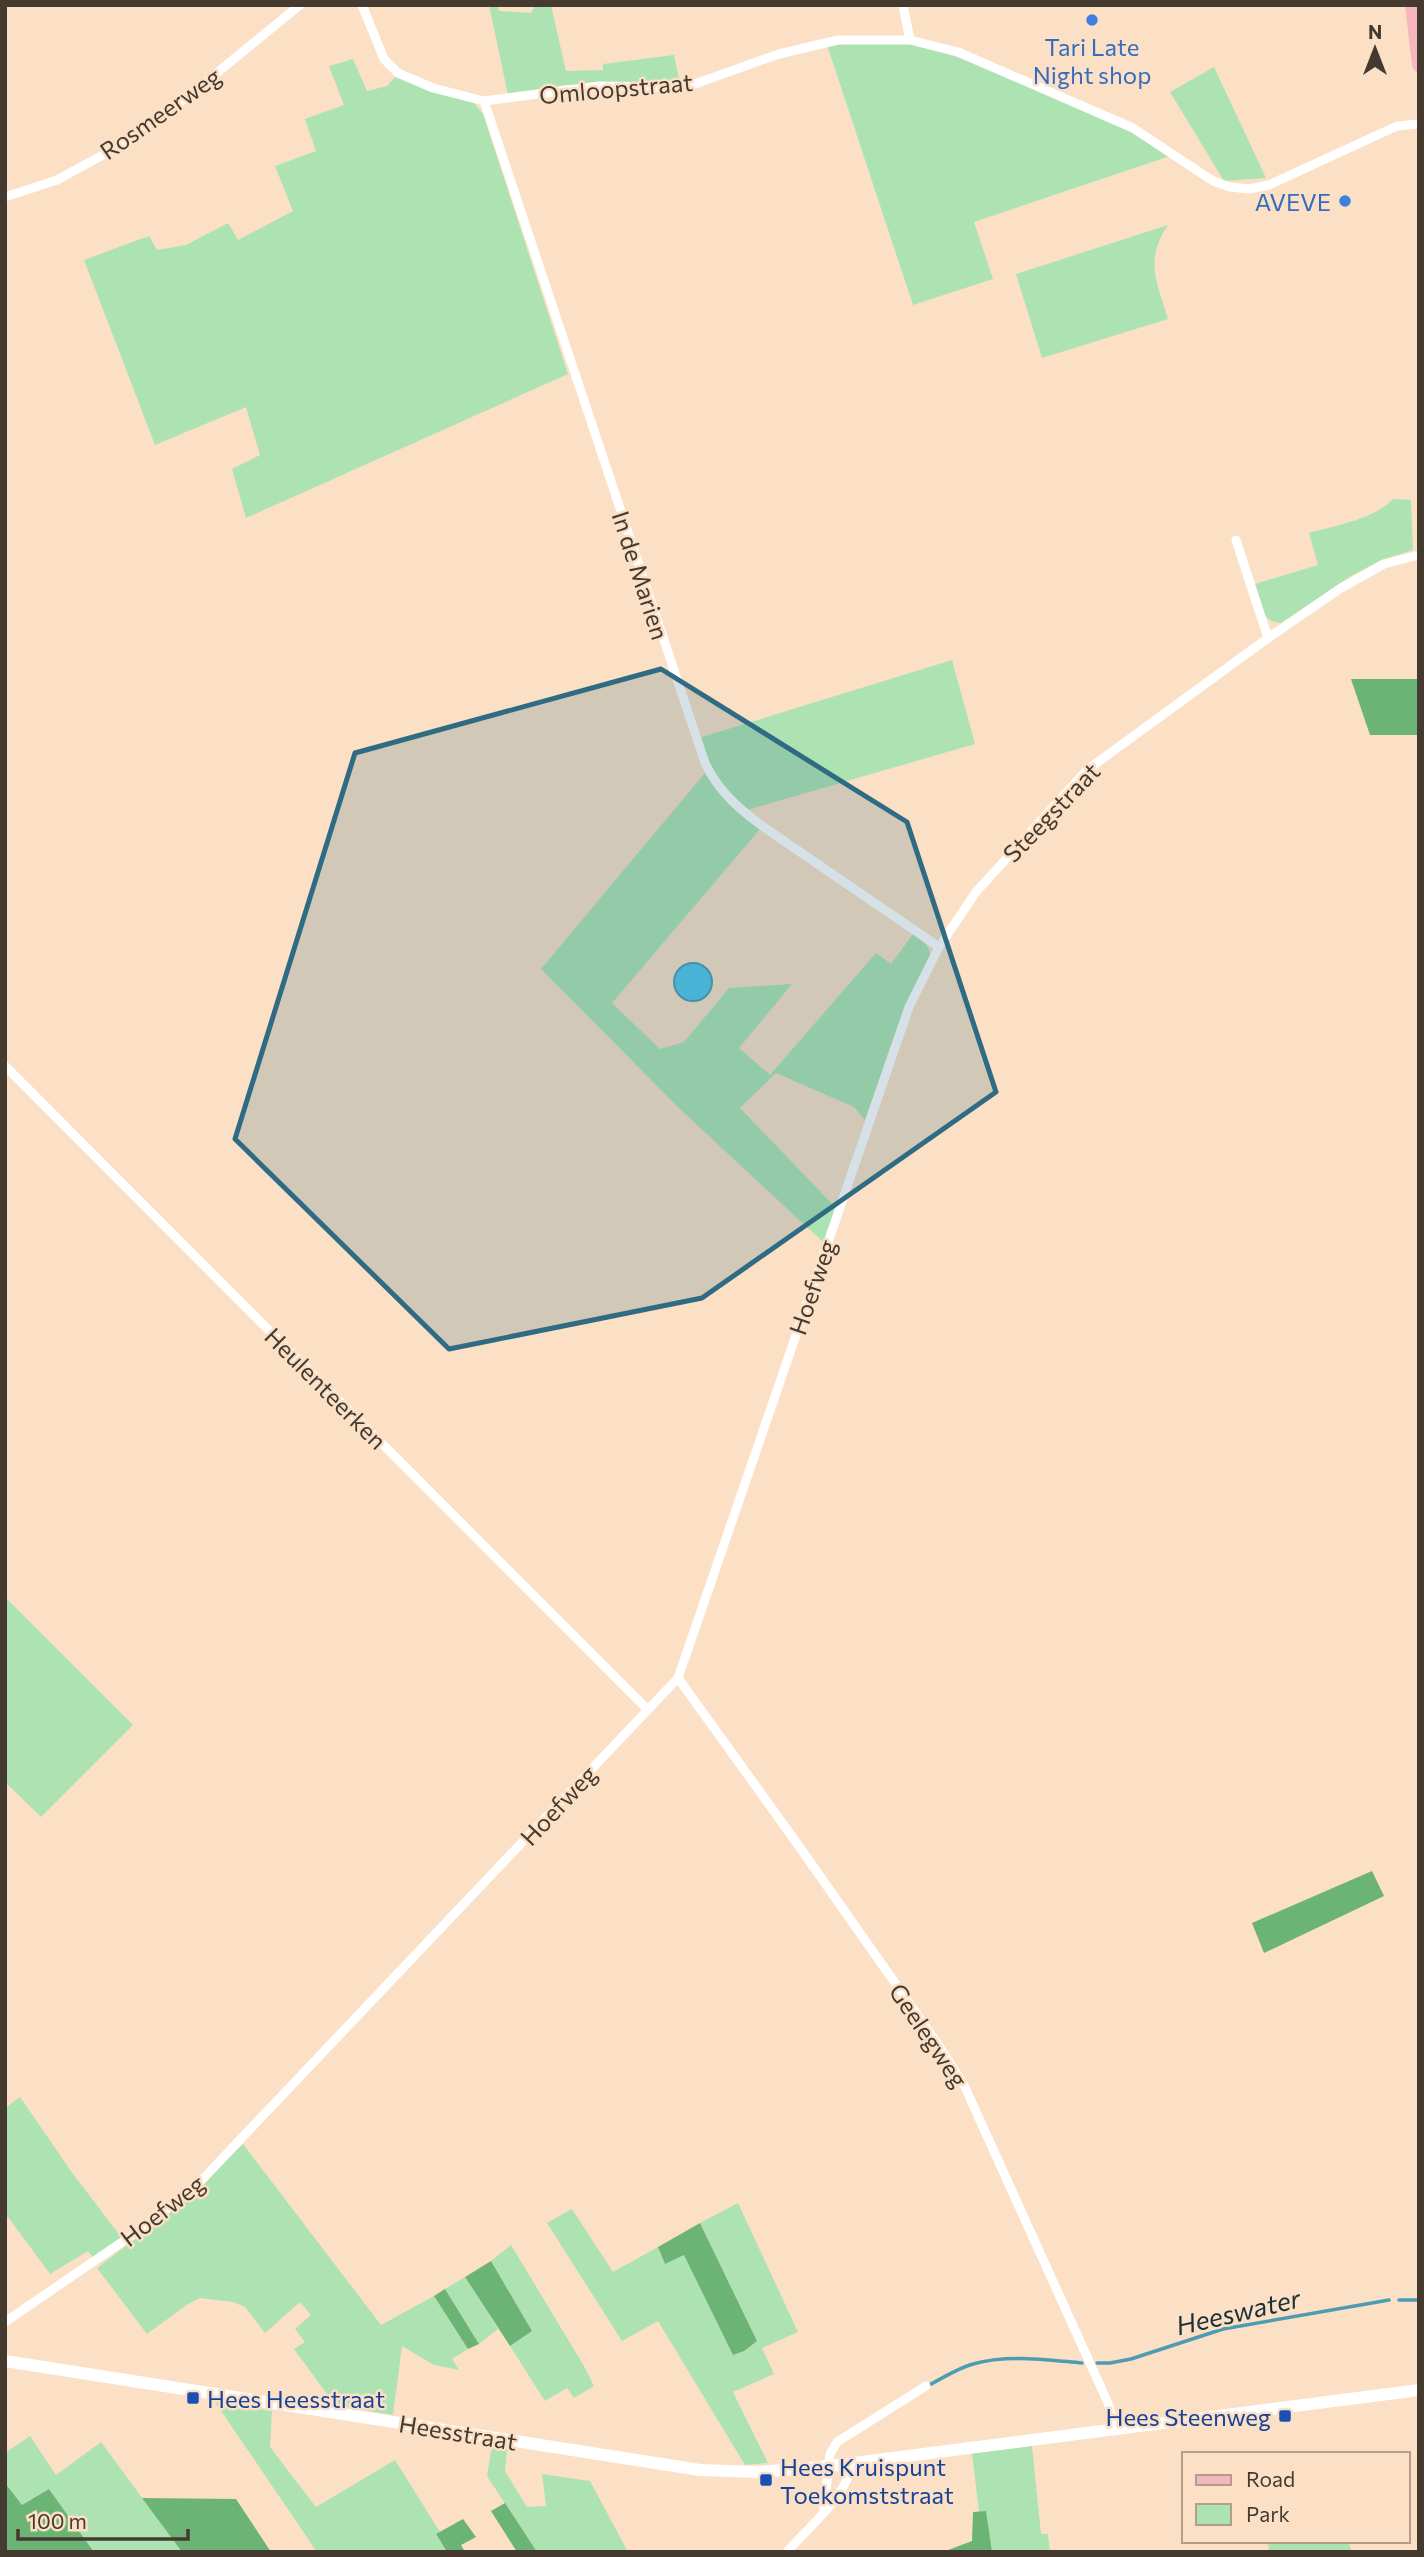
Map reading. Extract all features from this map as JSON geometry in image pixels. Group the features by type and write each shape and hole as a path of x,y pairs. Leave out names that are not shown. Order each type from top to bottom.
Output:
{"main road":[{"path":"1412,5 1419,65"}],"street":[{"name":"Rosmeerweg","path":"5,197 57,180 112,150 191,94 300,5"},
{"name":"Omloopstraat","path":"362,5 384,59 398,73 433,88 484,101 599,86 692,85 779,54 828,42 910,40 958,52 1133,128 1199,172 1230,187 1249,189 1269,185 1397,126 1419,124"},
{"path":"903,5 910,40"},
{"name":"In de Marien","path":"484,101 656,620 713,780 737,807 765,828 939,947"},
{"path":"1236,540 1268,638"},
{"name":"Steegstraat","path":"868,1125 909,1007 939,947 976,892 1087,770 1341,588 1384,564 1419,555"},
{"name":"Heulenteerken","path":"5,1066 647,1709"},
{"name":"Hoefweg","path":"5,2322 148,2225 199,2183 678,1678 868,1125"},
{"name":"Geelegweg","path":"678,1678 955,2070 974,2104 1108,2403 1116,2428"},
{"name":"Heesstraat","path":"5,2361 700,2470 748,2472 830,2466 1419,2390"},
{"path":"824,2510 830,2454 837,2442 926,2386"},
{"path":"787,2552 838,2497 848,2482 853,2463"}],"highlighted area":[{"path":"661,669 907,822 996,1092 702,1298 449,1349 235,1139 355,753"}],"green space":[{"path":"489,5 497,5 499,11 531,13 535,5 551,5 566,71 603,70 603,64 674,55 680,83 565,85 508,95"},
{"path":"911,44 961,58 1124,128 1170,156 974,222 993,279 913,305 827,45"},
{"path":"353,59 367,91 387,86 395,77 474,103 483,114 568,374 246,518 232,469 260,455 246,407 155,445 84,260 149,236 157,250 186,245 228,223 238,240 293,211 275,166 316,151 305,119 344,105 329,66"},
{"path":"1214,67 1266,178 1224,181 1170,92"},
{"path":"1168,225 1156,250 1155,272 1168,319 1042,358 1016,274"},
{"path":"1393,499 1411,500 1413,550 1381,560 1351,576 1281,623 1274,622 1265,615 1255,584 1318,565 1309,533 1365,517"},
{"path":"952,660 975,744 747,810 718,777 699,738"},
{"path":"1351,679 1417,679 1417,735 1370,735"},
{"path":"705,773 730,804 760,829 612,1003 660,1049 684,1042 729,988 792,984 739,1048 770,1075 876,953 891,964 913,934 929,949 930,957 890,1048 865,1120 854,1107 776,1073 740,1108 836,1208 824,1243 681,1110 541,969"},
{"path":"5,1597 133,1725 41,1817 5,1782"},
{"path":"1372,1871 1384,1896 1264,1953 1252,1923"},
{"path":"20,2097 73,2174 122,2238 93,2258 88,2251 50,2274 8,2217 5,2219 5,2108"},
{"path":"243,2144 381,2325 434,2296 468,2349 452,2359 459,2370 434,2365 402,2346 393,2415 335,2405 294,2349 305,2342 295,2329 311,2315 300,2302 265,2333 245,2307 233,2302 200,2298 147,2334 97,2268 179,2205"},
{"path":"738,2203 798,2332 762,2348 774,2374 733,2392 768,2463 745,2465 658,2321 622,2341 547,2223 572,2209 613,2272 658,2247 665,2264 684,2255 757,2341 700,2223"},
{"path":"700,2223 757,2341 733,2355 684,2255 665,2264 658,2247"},
{"path":"511,2245 594,2386 574,2398 567,2388 545,2401 510,2346 532,2331 491,2261"},
{"path":"491,2261 532,2331 510,2346 465,2277"},
{"path":"465,2277 498,2329 479,2344 445,2289"},
{"path":"445,2289 479,2344 468,2349 434,2296"},
{"path":"215,2402 272,2411 270,2447 316,2507 395,2460 440,2532 436,2535 447,2552 317,2552"},
{"path":"30,2436 56,2475 101,2442 182,2552 94,2552 49,2489 22,2505 5,2483 5,2453"},
{"path":"492,2446 507,2448 505,2471 527,2507 546,2506 542,2474 590,2481 628,2552 537,2552 487,2476"},
{"path":"1032,2446 1041,2534 1048,2534 1050,2552 992,2552 985,2511 979,2512 972,2453"},
{"path":"5,2483 22,2505 49,2489 94,2552 5,2552"},
{"path":"142,2498 236,2499 271,2552 182,2552"},
{"path":"505,2503 537,2552 517,2552 491,2511"},
{"path":"986,2511 992,2552 943,2552 972,2541 973,2512"},
{"path":"463,2519 476,2537 461,2545 465,2552 447,2552 436,2534"},
{"path":"1268,2543 1349,2543 1352,2552 1269,2552"}],"water":[{"path":"693,963 706,969 712,982 706,995 693,1001 680,995 674,982 680,969"}],"waterway":[{"name":"Heeswater","path":"1097,2363 1131,2359 1223,2329 1389,2300"},
{"name":"Heeswater","path":"1399,2300 1419,2300"},
{"name":"Heeswater","path":"929,2385 962,2368 999,2359 1082,2363"}],"place":[{"name":"Tari Late Night shop","path":"1092,20"},
{"name":"AVEVE","path":"1345,201"},
{"name":"Hees Heesstraat","path":"193,2398"},
{"name":"Hees Steenweg","path":"1285,2416"},
{"name":"Hees Kruispunt Toekomststraat","path":"766,2480"}]}
